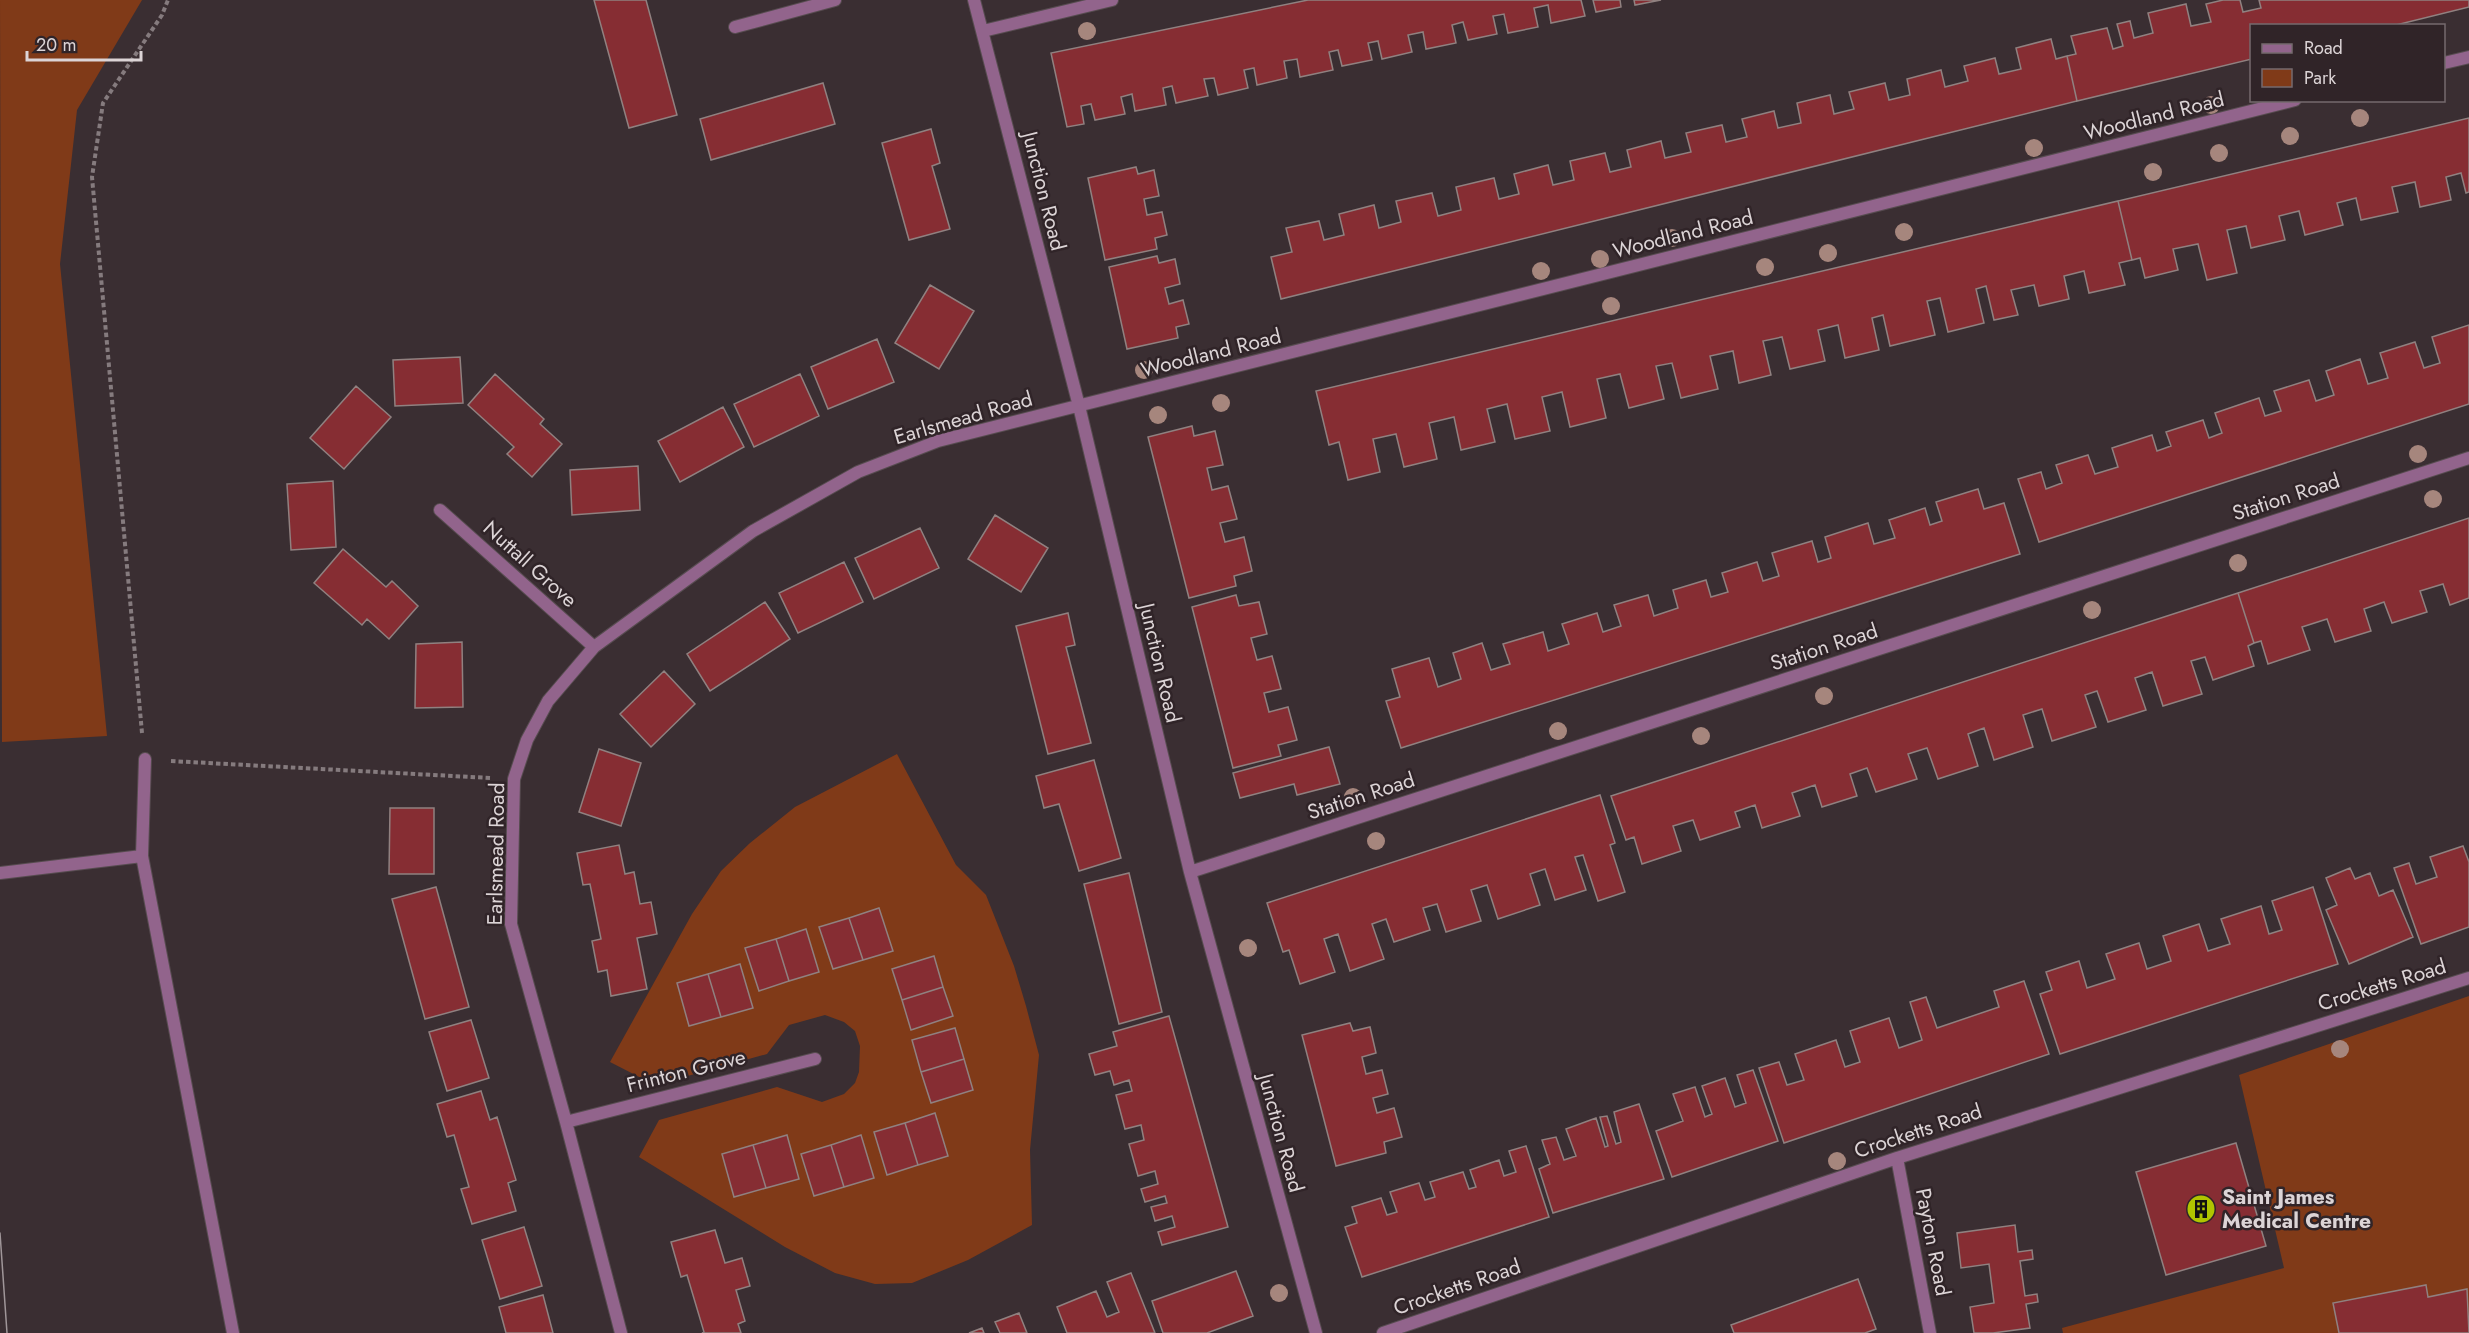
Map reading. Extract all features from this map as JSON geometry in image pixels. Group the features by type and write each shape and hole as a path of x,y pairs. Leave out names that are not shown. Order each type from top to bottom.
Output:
{"street":[{"path":"735,27 835,0"},
{"name":"Junction Road","path":"974,0 1080,406 1190,872 1316,1333"},
{"path":"983,31 1112,0"},
{"path":"2445,63 2469,57"},
{"name":"Woodland Road","path":"1080,406 2287,102"},
{"name":"Earlsmead Road","path":"621,1333 511,924 514,779 527,740 548,701 594,648 753,531 858,472 938,441 1080,406"},
{"name":"Station Road","path":"1190,872 2469,458"},
{"name":"Nuttall Grove","path":"440,510 594,648"},
{"path":"144,759 142,856 233,1333"},
{"path":"0,873 142,856"},
{"name":"Crocketts Road","path":"1383,1333 1897,1158 2469,978"},
{"name":"Frinton Grove","path":"566,1122 815,1059"},
{"name":"Payton Road","path":"1897,1158 1930,1333"}],"path":[{"path":"168,0 162,15 103,103 92,177 144,759 514,779"}],"green space":[{"path":"0,0 142,0 77,110 60,264 107,736 2,742"},
{"path":"897,754 956,865 986,895 1014,966 1026,1006 1039,1055 1030,1150 1032,1225 968,1260 912,1283 875,1284 835,1273 785,1247 639,1157 659,1120 777,1087 822,1102 844,1094 855,1083 859,1072 860,1046 855,1031 844,1022 825,1015 789,1025 767,1054 655,1085 610,1062 692,914 721,871 750,843 795,807"},
{"path":"2469,996 2469,1333 2063,1333 2062,1328 2284,1268 2239,1075"}],"building":[{"path":"594,0 646,0 677,115 629,128"},
{"path":"1308,0 1581,0 1585,16 1551,23 1548,5 1534,8 1538,27 1508,33 1504,14 1493,16 1497,34 1468,40 1463,22 1452,25 1456,43 1426,49 1423,32 1408,35 1412,52 1382,59 1378,41 1368,43 1372,60 1342,66 1338,50 1329,52 1333,70 1300,77 1297,59 1284,61 1287,78 1257,85 1254,68 1244,70 1248,88 1218,95 1214,78 1204,79 1208,96 1176,103 1172,86 1163,88 1166,105 1135,111 1132,94 1121,97 1125,114 1095,120 1091,104 1081,106 1084,124 1067,127 1051,53"},
{"path":"1593,0 1620,0 1621,7 1596,12"},
{"path":"1634,0 1661,0 1635,5"},
{"path":"2223,0 2240,0 2243,12 2261,8 2259,0 2469,0 2469,7 2400,24 2250,24 2250,59 2077,101 2067,56 2076,54 2071,36 2107,28 2113,49 2123,46 2117,24 2130,21 2134,38 2153,33 2148,13 2186,4 2191,26 2211,22 2206,4"},
{"path":"2051,39 2056,59 2067,56 2077,101 1281,299 1271,257 1292,252 1286,228 1319,221 1324,240 1344,235 1339,214 1374,205 1379,228 1401,222 1396,201 1432,193 1438,216 1461,210 1456,187 1494,178 1499,199 1519,194 1514,174 1548,165 1553,185 1574,180 1570,161 1605,153 1610,172 1631,167 1627,150 1661,141 1665,158 1691,152 1686,133 1722,125 1726,142 1747,137 1742,119 1774,111 1778,128 1801,123 1797,103 1830,95 1834,114 1854,109 1849,92 1885,83 1889,100 1910,95 1907,79 1941,70 1945,87 1968,81 1964,66 1995,58 1999,74 2021,69 2016,48"},
{"path":"823,83 835,124 711,160 700,119"},
{"path":"2469,118 2469,192 2466,193 2461,173 2446,177 2451,200 2420,207 2415,182 2392,187 2398,212 2361,220 2356,198 2337,203 2343,225 2305,235 2299,211 2279,216 2285,240 2251,248 2246,226 2227,230 2237,273 2207,280 2198,244 2173,249 2178,270 2145,278 2140,258 2132,260 2118,201"},
{"path":"931,129 940,163 932,166 950,229 909,240 882,143"},
{"path":"1136,167 1138,174 1154,170 1159,196 1144,199 1147,215 1162,212 1167,235 1155,238 1157,249 1105,260 1088,178"},
{"path":"2118,201 2132,260 2119,263 2125,285 2089,293 2084,271 2064,276 2069,299 2039,306 2034,285 2011,290 2018,315 1994,320 1986,286 1976,289 1984,323 1948,332 1940,298 1927,301 1935,335 1890,346 1883,315 1872,318 1879,350 1845,358 1838,325 1818,330 1825,361 1790,369 1782,337 1763,341 1771,375 1739,383 1733,351 1710,356 1718,389 1681,398 1672,363 1656,366 1664,399 1629,408 1620,374 1597,379 1606,418 1570,427 1562,392 1542,397 1550,431 1515,439 1507,404 1487,409 1495,442 1461,450 1454,417 1429,423 1437,459 1404,467 1396,434 1373,439 1380,472 1348,480 1339,442 1329,445 1316,391"},
{"path":"1157,256 1159,263 1175,259 1180,284 1165,288 1169,304 1183,300 1189,324 1176,327 1178,338 1127,349 1109,267"},
{"path":"930,285 974,311 939,369 895,343"},
{"path":"2469,325 2469,404 2039,542 2018,479 2041,472 2046,489 2062,483 2056,465 2088,455 2095,474 2118,467 2112,448 2152,435 2157,451 2171,446 2166,432 2203,420 2209,438 2222,433 2215,413 2259,398 2265,416 2281,411 2274,391 2309,380 2316,401 2334,395 2326,371 2360,359 2368,384 2388,378 2380,353 2415,342 2424,368 2440,363 2432,337"},
{"path":"877,339 894,382 828,409 811,367"},
{"path":"460,357 463,403 395,406 393,360"},
{"path":"495,374 544,419 540,424 562,444 532,477 507,454 514,447 468,405"},
{"path":"800,374 819,416 754,447 734,404"},
{"path":"356,386 391,417 344,469 310,438"},
{"path":"723,407 744,447 680,482 658,441"},
{"path":"1192,426 1194,436 1215,431 1223,465 1207,468 1212,490 1228,486 1237,519 1220,523 1225,542 1244,537 1252,571 1234,576 1236,586 1189,598 1148,437"},
{"path":"638,466 640,510 572,515 570,470"},
{"path":"333,481 336,547 291,550 287,484"},
{"path":"1978,489 1984,509 2004,503 2020,554 1401,748 1386,701 1400,697 1392,669 1429,658 1438,687 1461,679 1453,653 1482,643 1491,670 1510,664 1503,644 1543,632 1548,651 1569,644 1562,624 1597,613 1603,632 1621,626 1614,605 1648,595 1654,616 1678,608 1673,590 1706,580 1711,597 1728,592 1722,573 1757,562 1763,581 1779,576 1772,553 1812,541 1818,562 1831,558 1825,537 1868,523 1874,544 1895,538 1889,520 1925,508 1930,525 1942,521 1936,502"},
{"path":"995,515 1048,548 1021,592 968,559"},
{"path":"2469,518 2469,598 2450,605 2443,584 2420,591 2427,612 2392,623 2384,602 2364,609 2371,631 2335,642 2327,619 2302,627 2310,650 2268,664 2261,641 2254,643 2238,593"},
{"path":"920,528 939,568 874,599 855,558"},
{"path":"343,549 386,587 392,581 418,606 389,639 367,619 362,625 314,583"},
{"path":"844,562 863,602 798,633 779,593"},
{"path":"2238,593 2254,643 2248,646 2254,666 2213,680 2205,657 2191,661 2202,694 2163,706 2152,672 2135,678 2146,710 2108,722 2097,691 2085,695 2096,727 2052,741 2042,709 2023,715 2033,747 1994,760 1984,728 1968,734 1978,766 1938,779 1927,748 1908,754 1917,779 1876,792 1867,768 1850,774 1857,796 1822,807 1815,785 1792,793 1800,816 1762,828 1755,805 1735,812 1740,827 1700,840 1693,820 1673,826 1681,851 1642,864 1634,837 1626,840 1611,796"},
{"path":"1236,595 1239,606 1259,602 1267,634 1251,638 1257,660 1272,656 1281,689 1264,693 1269,712 1288,707 1297,740 1278,745 1281,756 1233,768 1192,607"},
{"path":"765,602 790,639 710,691 687,654"},
{"path":"1068,613 1075,645 1066,647 1091,743 1048,754 1016,626"},
{"path":"462,642 463,707 415,708 416,644"},
{"path":"664,671 695,704 651,747 620,714"},
{"path":"1329,747 1340,784 1297,795 1294,784 1240,798 1233,773"},
{"path":"599,749 641,763 621,826 579,812"},
{"path":"1094,760 1121,858 1079,871 1059,804 1044,808 1036,776"},
{"path":"1600,795 1615,843 1610,845 1625,892 1598,901 1583,855 1575,857 1586,890 1555,900 1545,869 1530,874 1540,905 1498,919 1487,885 1471,890 1481,921 1446,932 1437,904 1423,908 1430,930 1394,942 1386,919 1372,924 1384,959 1350,971 1338,934 1324,939 1335,972 1300,984 1289,950 1283,952 1267,903"},
{"path":"390,808 434,808 434,874 389,874"},
{"path":"619,845 625,874 634,872 640,904 651,902 657,934 637,938 647,989 611,996 607,970 598,972 592,941 601,939 590,884 583,885 577,853"},
{"path":"2463,846 2469,862 2469,927 2421,944 2394,868 2409,863 2416,884 2437,877 2430,857"},
{"path":"2350,868 2355,879 2370,873 2379,896 2393,890 2413,937 2349,964 2326,910 2337,905 2326,878"},
{"path":"1129,873 1162,1012 1119,1024 1084,884"},
{"path":"436,887 469,1007 425,1019 392,899"},
{"path":"2313,887 2338,964 2060,1054 2040,994 2052,990 2046,972 2079,961 2087,988 2115,979 2106,954 2139,943 2147,969 2171,961 2163,936 2199,924 2208,951 2230,944 2221,919 2261,906 2269,934 2282,930 2272,901"},
{"path":"879,908 893,951 863,960 849,918"},
{"path":"849,918 863,960 833,969 819,927"},
{"path":"806,929 819,972 789,981 776,939"},
{"path":"776,939 789,981 759,991 745,948"},
{"path":"934,956 943,987 902,1000 892,969"},
{"path":"740,964 753,1008 721,1017 708,974"},
{"path":"708,974 721,1017 689,1026 677,983"},
{"path":"2024,981 2049,1054 1784,1143 1759,1068 1779,1062 1787,1085 1804,1080 1795,1054 1836,1040 1845,1067 1860,1062 1850,1031 1889,1018 1899,1048 1922,1040 1910,1002 1926,997 1937,1028 1999,1007 1994,991"},
{"path":"943,987 953,1016 911,1030 902,1000"},
{"path":"1169,1016 1228,1227 1162,1245 1158,1232 1175,1227 1172,1216 1155,1221 1151,1207 1167,1203 1165,1196 1145,1202 1141,1189 1158,1184 1155,1171 1138,1176 1129,1144 1144,1140 1141,1125 1125,1129 1116,1095 1132,1091 1129,1080 1114,1085 1110,1071 1095,1075 1089,1054 1117,1046 1113,1032"},
{"path":"471,1020 489,1078 447,1091 429,1032"},
{"path":"1350,1023 1353,1031 1370,1027 1376,1053 1362,1057 1366,1074 1382,1070 1388,1094 1373,1098 1377,1113 1394,1108 1402,1137 1384,1142 1386,1153 1336,1166 1302,1035"},
{"path":"955,1028 964,1059 921,1072 912,1040"},
{"path":"964,1059 973,1090 931,1103 921,1072"},
{"path":"1753,1070 1778,1141 1672,1177 1656,1131 1683,1121 1673,1094 1695,1087 1705,1117 1712,1114 1702,1086 1725,1078 1735,1107 1746,1103 1737,1075"},
{"path":"481,1091 490,1120 497,1117 516,1180 508,1183 516,1211 472,1224 461,1189 469,1187 454,1135 447,1137 437,1104"},
{"path":"1639,1104 1664,1179 1553,1213 1539,1169 1550,1164 1542,1140 1556,1137 1564,1160 1576,1156 1566,1129 1596,1118 1605,1147 1608,1146 1600,1117 1607,1116 1616,1144 1621,1142 1614,1112"},
{"path":"935,1113 948,1156 918,1165 905,1123"},
{"path":"905,1123 918,1165 887,1175 874,1132"},
{"path":"787,1135 799,1179 766,1188 753,1145"},
{"path":"861,1135 874,1178 844,1187 831,1145"},
{"name":"Saint James Medical Centre","path":"2236,1143 2266,1246 2166,1275 2136,1172"},
{"path":"753,1145 766,1188 734,1197 722,1154"},
{"path":"831,1145 844,1187 814,1196 801,1154"},
{"path":"1526,1146 1549,1217 1362,1277 1345,1227 1357,1223 1352,1207 1381,1198 1387,1215 1397,1212 1390,1192 1419,1183 1425,1200 1435,1197 1430,1182 1463,1172 1469,1189 1476,1187 1470,1170 1499,1160 1504,1176 1516,1172 1509,1151"},
{"path":"2015,1225 2018,1252 2032,1250 2033,1259 2020,1261 2025,1296 2037,1294 2038,1302 2026,1304 2030,1328 1974,1333 1970,1307 1994,1303 1989,1264 1961,1268 1957,1233"},
{"path":"524,1227 542,1286 500,1299 482,1240"},
{"path":"715,1230 725,1263 742,1258 750,1286 736,1290 745,1321 738,1324 741,1333 702,1333 704,1332 687,1275 681,1277 671,1242"},
{"path":"1236,1271 1253,1316 1207,1333 1163,1333 1152,1301"},
{"path":"1131,1273 1155,1333 1067,1333 1057,1307 1096,1291 1107,1317 1119,1312 1107,1282"},
{"path":"1858,1279 1876,1329 1865,1333 1734,1333 1731,1325"},
{"path":"2426,1285 2428,1297 2467,1289 2469,1333 2339,1333 2333,1303"},
{"path":"543,1295 553,1333 506,1333 499,1307"},
{"path":"1019,1313 1027,1333 1000,1333 995,1322"},
{"path":"982,1328 984,1333 969,1333"}],"tram line":[{"path":"0,1233 7,1333"}],"place":[{"name":"Saint James Medical Centre","path":"2201,1209"}]}
